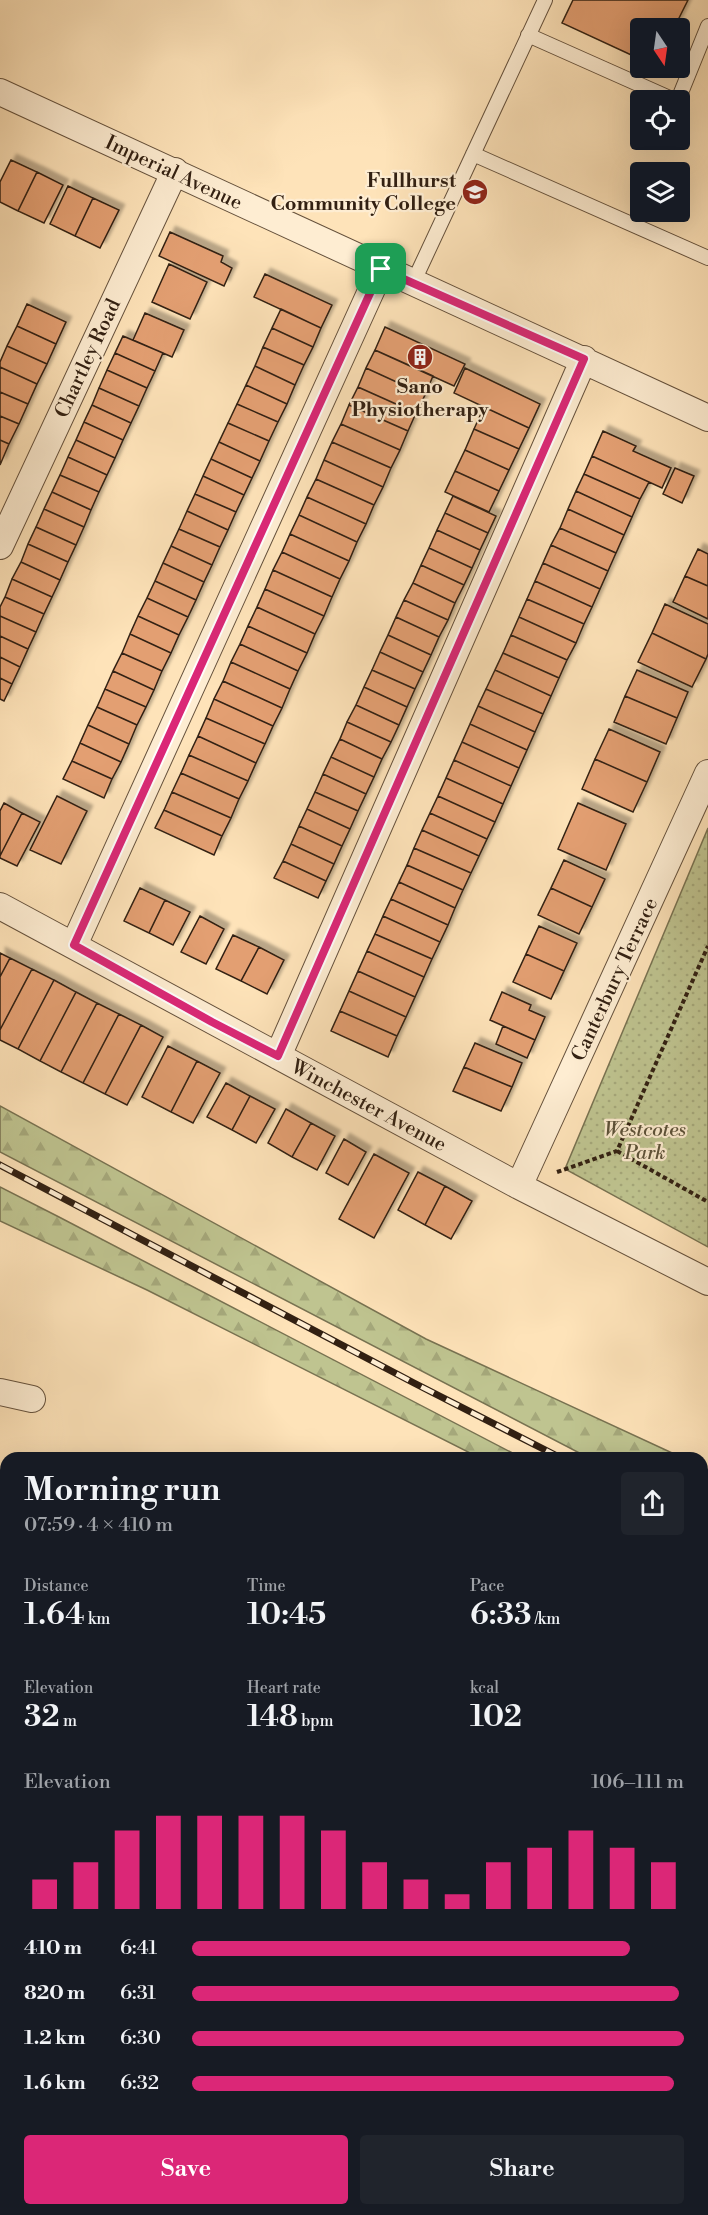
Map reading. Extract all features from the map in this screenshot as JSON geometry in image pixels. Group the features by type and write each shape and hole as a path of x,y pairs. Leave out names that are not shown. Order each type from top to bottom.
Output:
{"street":[{"name":"Imperial Avenue","path":"0,92 708,418"},
{"name":"Chartley Road","path":"0,546 175,171"},
{"path":"74,945 381,269"},
{"path":"278,1056 584,359"},
{"name":"Canterbury Terrace","path":"519,1186 708,773"},
{"name":"Winchester Avenue","path":"0,906 519,1186 708,1282"},
{"path":"0,1392 32,1399"}],"lane":[{"path":"413,283 545,0"},
{"path":"680,90 708,26"},
{"path":"528,34 654,90"},
{"path":"473,153 708,258"}],"path":[{"path":"519,1186 617,1151 708,946"},
{"path":"617,1151 708,1202"}],"green space":[{"name":"Westcotes Park","path":"708,828 708,1247 565,1169"},
{"path":"0,1106 426,1339 670,1452 577,1452 0,1152"},
{"path":"0,1187 510,1452 468,1452 147,1290 0,1221"}],"building":[{"path":"573,0 688,0 679,18 630,18 630,54 562,23"},
{"path":"11,160 37,172 18,211 0,202 0,182"},
{"path":"37,172 63,185 44,223 18,211"},
{"path":"68,186 93,198 75,236 50,224"},
{"path":"93,198 119,210 100,248 75,236"},
{"path":"170,232 223,256 221,262 232,268 224,286 159,256"},
{"path":"169,264 207,282 190,319 152,302"},
{"path":"265,274 332,305 321,328 254,297"},
{"path":"27,304 66,322 56,344 17,326"},
{"path":"281,309 321,328 313,347 272,328"},
{"path":"145,313 184,330 172,357 133,340"},
{"path":"17,326 56,344 47,364 7,346"},
{"name":"Sano Physiotherapy","path":"385,327 465,364 454,386 375,350"},
{"path":"272,328 313,347 304,365 263,347"},
{"path":"123,336 163,353 155,371 115,353"},
{"path":"7,346 47,364 37,384 0,367"},
{"path":"263,347 304,365 295,385 255,366"},
{"path":"375,350 433,376 425,395 366,368"},
{"path":"115,353 155,371 147,388 107,370"},
{"path":"255,366 295,385 287,404 246,385"},
{"path":"0,367 37,384 28,404 0,392"},
{"path":"366,368 425,395 416,413 358,387"},
{"path":"465,368 540,404 529,428 454,393"},
{"path":"107,370 147,388 139,406 99,388"},
{"path":"246,385 287,404 278,422 237,404"},
{"path":"358,387 416,413 408,431 349,405"},
{"path":"99,388 139,406 131,423 92,405"},
{"path":"0,392 28,404 19,424 0,416"},
{"path":"237,404 278,422 269,441 228,423"},
{"path":"92,405 131,423 123,440 84,422"},
{"path":"349,405 408,431 400,450 341,424"},
{"path":"484,407 529,428 519,449 474,429"},
{"path":"0,416 19,424 9,444 0,440"},
{"path":"84,422 123,440 115,458 76,440"},
{"path":"228,423 269,441 260,461 219,442"},
{"path":"341,424 400,450 391,468 332,442"},
{"path":"474,429 519,449 509,470 465,450"},
{"path":"603,431 636,446 633,451 671,468 662,488 592,456"},
{"path":"0,440 9,444 0,465"},
{"path":"76,440 115,458 107,475 68,457"},
{"path":"219,442 260,461 252,478 211,459"},
{"path":"332,442 391,468 383,487 324,460"},
{"path":"465,450 509,470 499,491 455,471"},
{"path":"592,456 649,482 640,499 584,474"},
{"path":"68,457 107,475 99,492 60,475"},
{"path":"211,459 252,478 244,495 203,476"},
{"path":"324,460 383,487 374,505 316,479"},
{"path":"675,468 694,476 682,503 663,494"},
{"path":"455,471 499,491 489,512 445,492"},
{"path":"584,474 640,499 632,517 576,491"},
{"path":"60,475 99,492 91,510 52,492"},
{"path":"203,476 244,495 236,512 195,494"},
{"path":"316,479 374,505 366,524 307,497"},
{"path":"576,491 632,517 624,535 568,509"},
{"path":"52,492 91,510 84,527 44,509"},
{"path":"195,494 236,512 228,530 187,511"},
{"path":"453,496 496,516 488,533 445,513"},
{"path":"307,497 366,524 357,542 299,515"},
{"path":"44,509 84,527 76,545 36,527"},
{"path":"568,509 624,535 616,553 560,528"},
{"path":"187,511 228,530 220,547 179,529"},
{"path":"445,513 488,533 480,550 437,530"},
{"path":"299,515 357,542 349,561 290,534"},
{"path":"36,527 76,545 68,562 28,544"},
{"path":"560,528 616,553 608,571 551,545"},
{"path":"179,529 220,547 212,565 171,546"},
{"path":"437,530 480,550 472,568 429,548"},
{"path":"290,534 349,561 340,579 282,552"},
{"path":"28,544 68,562 60,580 21,562"},
{"path":"551,545 608,571 600,589 543,563"},
{"path":"171,546 212,565 204,582 163,563"},
{"path":"429,548 472,568 464,585 421,565"},
{"path":"698,549 708,554 708,586 685,576"},
{"path":"282,552 340,579 332,597 273,570"},
{"path":"21,562 60,580 52,597 12,579"},
{"path":"163,563 204,582 196,600 155,581"},
{"path":"543,563 600,589 592,607 535,581"},
{"path":"421,565 464,585 455,603 413,583"},
{"path":"273,570 332,597 324,616 265,589"},
{"path":"685,576 708,586 708,619 673,602"},
{"path":"12,579 52,597 44,614 5,597"},
{"path":"155,581 196,600 188,617 147,598"},
{"path":"535,581 592,607 584,624 527,599"},
{"path":"413,583 455,603 448,620 404,600"},
{"path":"265,589 324,616 315,634 257,607"},
{"path":"5,597 44,614 36,632 0,616 0,607"},
{"path":"147,598 188,617 179,635 138,616"},
{"path":"527,599 584,624 576,643 519,617"},
{"path":"404,600 448,620 439,637 396,617"},
{"path":"665,604 708,624 706,659 652,633"},
{"path":"257,607 315,634 307,653 248,626"},
{"path":"0,616 36,632 28,649 0,636"},
{"path":"138,616 179,635 171,653 130,634"},
{"path":"396,617 439,637 431,655 388,635"},
{"path":"519,617 576,643 567,660 511,635"},
{"path":"248,626 307,653 298,671 240,644"},
{"path":"652,633 706,659 692,687 638,662"},
{"path":"130,634 171,653 162,671 122,653"},
{"path":"388,635 431,655 423,672 380,652"},
{"path":"511,635 567,660 559,678 503,653"},
{"path":"0,636 28,649 20,667 0,657"},
{"path":"240,644 298,671 290,689 231,662"},
{"path":"380,652 423,672 415,689 372,670"},
{"path":"122,653 162,671 154,690 113,671"},
{"path":"503,653 559,678 551,696 495,670"},
{"path":"0,657 20,667 12,684 0,678"},
{"path":"231,662 290,689 282,708 223,681"},
{"path":"372,670 415,689 407,707 364,687"},
{"path":"495,670 551,696 543,714 486,689"},
{"path":"637,670 688,692 677,718 625,696"},
{"path":"113,671 154,690 146,707 105,689"},
{"path":"0,678 12,684 4,701 0,699"},
{"path":"223,681 282,708 273,726 214,699"},
{"path":"364,687 407,707 399,725 356,705"},
{"path":"105,689 146,707 137,725 97,707"},
{"path":"486,689 543,714 535,732 478,706"},
{"path":"625,696 677,718 666,744 614,722"},
{"path":"214,699 273,726 265,744 206,718"},
{"path":"356,705 399,725 391,742 347,722"},
{"path":"478,706 535,732 527,750 470,724"},
{"path":"97,707 137,725 129,744 88,725"},
{"path":"206,718 265,744 256,763 198,736"},
{"path":"347,722 391,742 382,759 340,739"},
{"path":"470,724 527,750 519,768 462,742"},
{"path":"88,725 129,744 121,762 80,743"},
{"path":"609,729 660,752 647,782 595,759"},
{"path":"198,736 256,763 248,781 189,755"},
{"path":"340,739 382,759 374,777 331,757"},
{"path":"462,742 519,768 511,786 454,760"},
{"path":"80,743 121,762 112,779 72,761"},
{"path":"189,755 248,781 239,799 181,773"},
{"path":"331,757 374,777 366,794 323,774"},
{"path":"595,759 647,782 633,812 582,789"},
{"path":"454,760 511,786 503,804 446,778"},
{"path":"72,761 112,779 104,798 63,779"},
{"path":"181,773 239,799 231,818 172,792"},
{"path":"323,774 366,794 358,811 315,792"},
{"path":"446,778 503,804 495,822 438,796"},
{"path":"172,792 231,818 222,836 164,810"},
{"path":"315,792 358,811 350,829 307,809"},
{"path":"57,796 87,811 61,864 30,850"},
{"path":"438,796 495,822 487,839 430,813"},
{"path":"4,803 22,813 0,856 0,811"},
{"path":"578,803 626,824 606,870 558,849"},
{"path":"307,809 350,829 342,846 299,826"},
{"path":"164,810 222,836 214,855 155,828"},
{"path":"22,813 40,822 17,866 0,856"},
{"path":"430,813 487,839 479,856 422,830"},
{"path":"299,826 342,846 334,864 291,844"},
{"path":"422,830 479,856 471,873 414,848"},
{"path":"291,844 334,864 326,881 283,861"},
{"path":"414,848 471,873 463,890 407,865"},
{"path":"564,860 605,879 592,907 551,888"},
{"path":"283,861 326,881 318,898 274,878"},
{"path":"407,865 463,890 455,908 399,882"},
{"path":"399,882 455,908 448,925 391,899"},
{"path":"140,888 165,900 149,933 124,921"},
{"path":"551,888 592,907 579,934 538,915"},
{"path":"391,899 448,925 440,942 383,916"},
{"path":"165,900 190,912 173,945 149,933"},
{"path":"200,916 224,929 206,964 181,952"},
{"path":"383,916 440,942 432,959 375,934"},
{"path":"539,926 577,943 564,971 526,954"},
{"path":"375,934 432,959 424,977 367,951"},
{"path":"233,935 259,947 241,981 216,969"},
{"path":"259,947 284,960 267,994 241,981"},
{"path":"367,951 424,977 415,997 358,971"},
{"path":"0,953 10,958 0,977"},
{"path":"526,954 564,971 551,999 513,982"},
{"path":"10,958 32,969 0,1030 0,977"},
{"path":"32,969 54,980 18,1049 0,1040 0,1030"},
{"path":"358,971 415,997 406,1017 349,991"},
{"path":"54,980 76,992 40,1061 18,1049"},
{"path":"349,991 406,1017 397,1036 340,1011"},
{"path":"76,992 97,1003 61,1072 40,1061"},
{"path":"502,992 531,1005 529,1010 545,1017 535,1040 490,1020"},
{"path":"97,1003 119,1014 83,1083 61,1072"},
{"path":"340,1011 397,1036 388,1057 331,1031"},
{"path":"119,1014 141,1025 105,1094 83,1083"},
{"path":"141,1025 163,1037 127,1105 105,1094"},
{"path":"503,1026 535,1040 527,1058 496,1044"},
{"path":"475,1043 522,1063 512,1087 464,1067"},
{"path":"168,1046 197,1061 171,1112 142,1097"},
{"path":"197,1061 220,1073 193,1123 171,1112"},
{"path":"464,1067 512,1087 501,1111 453,1091"},
{"path":"226,1083 250,1096 232,1130 207,1117"},
{"path":"250,1096 275,1109 256,1143 232,1130"},
{"path":"286,1109 311,1123 292,1157 268,1143"},
{"path":"311,1123 335,1136 317,1170 292,1157"},
{"path":"344,1139 366,1152 348,1185 326,1173"},
{"path":"374,1154 409,1173 374,1238 339,1219"},
{"path":"418,1172 445,1186 425,1225 398,1210"},
{"path":"445,1186 472,1201 451,1239 425,1225"}],"railway":[{"path":"0,1165 549,1452"}],"place":[{"name":"Fullhurst Community College","path":"475,192"},
{"name":"Sano Physiotherapy","path":"420,357"}],"route":[{"path":"381,269 584,359 278,1056 74,945 381,269"}]}
